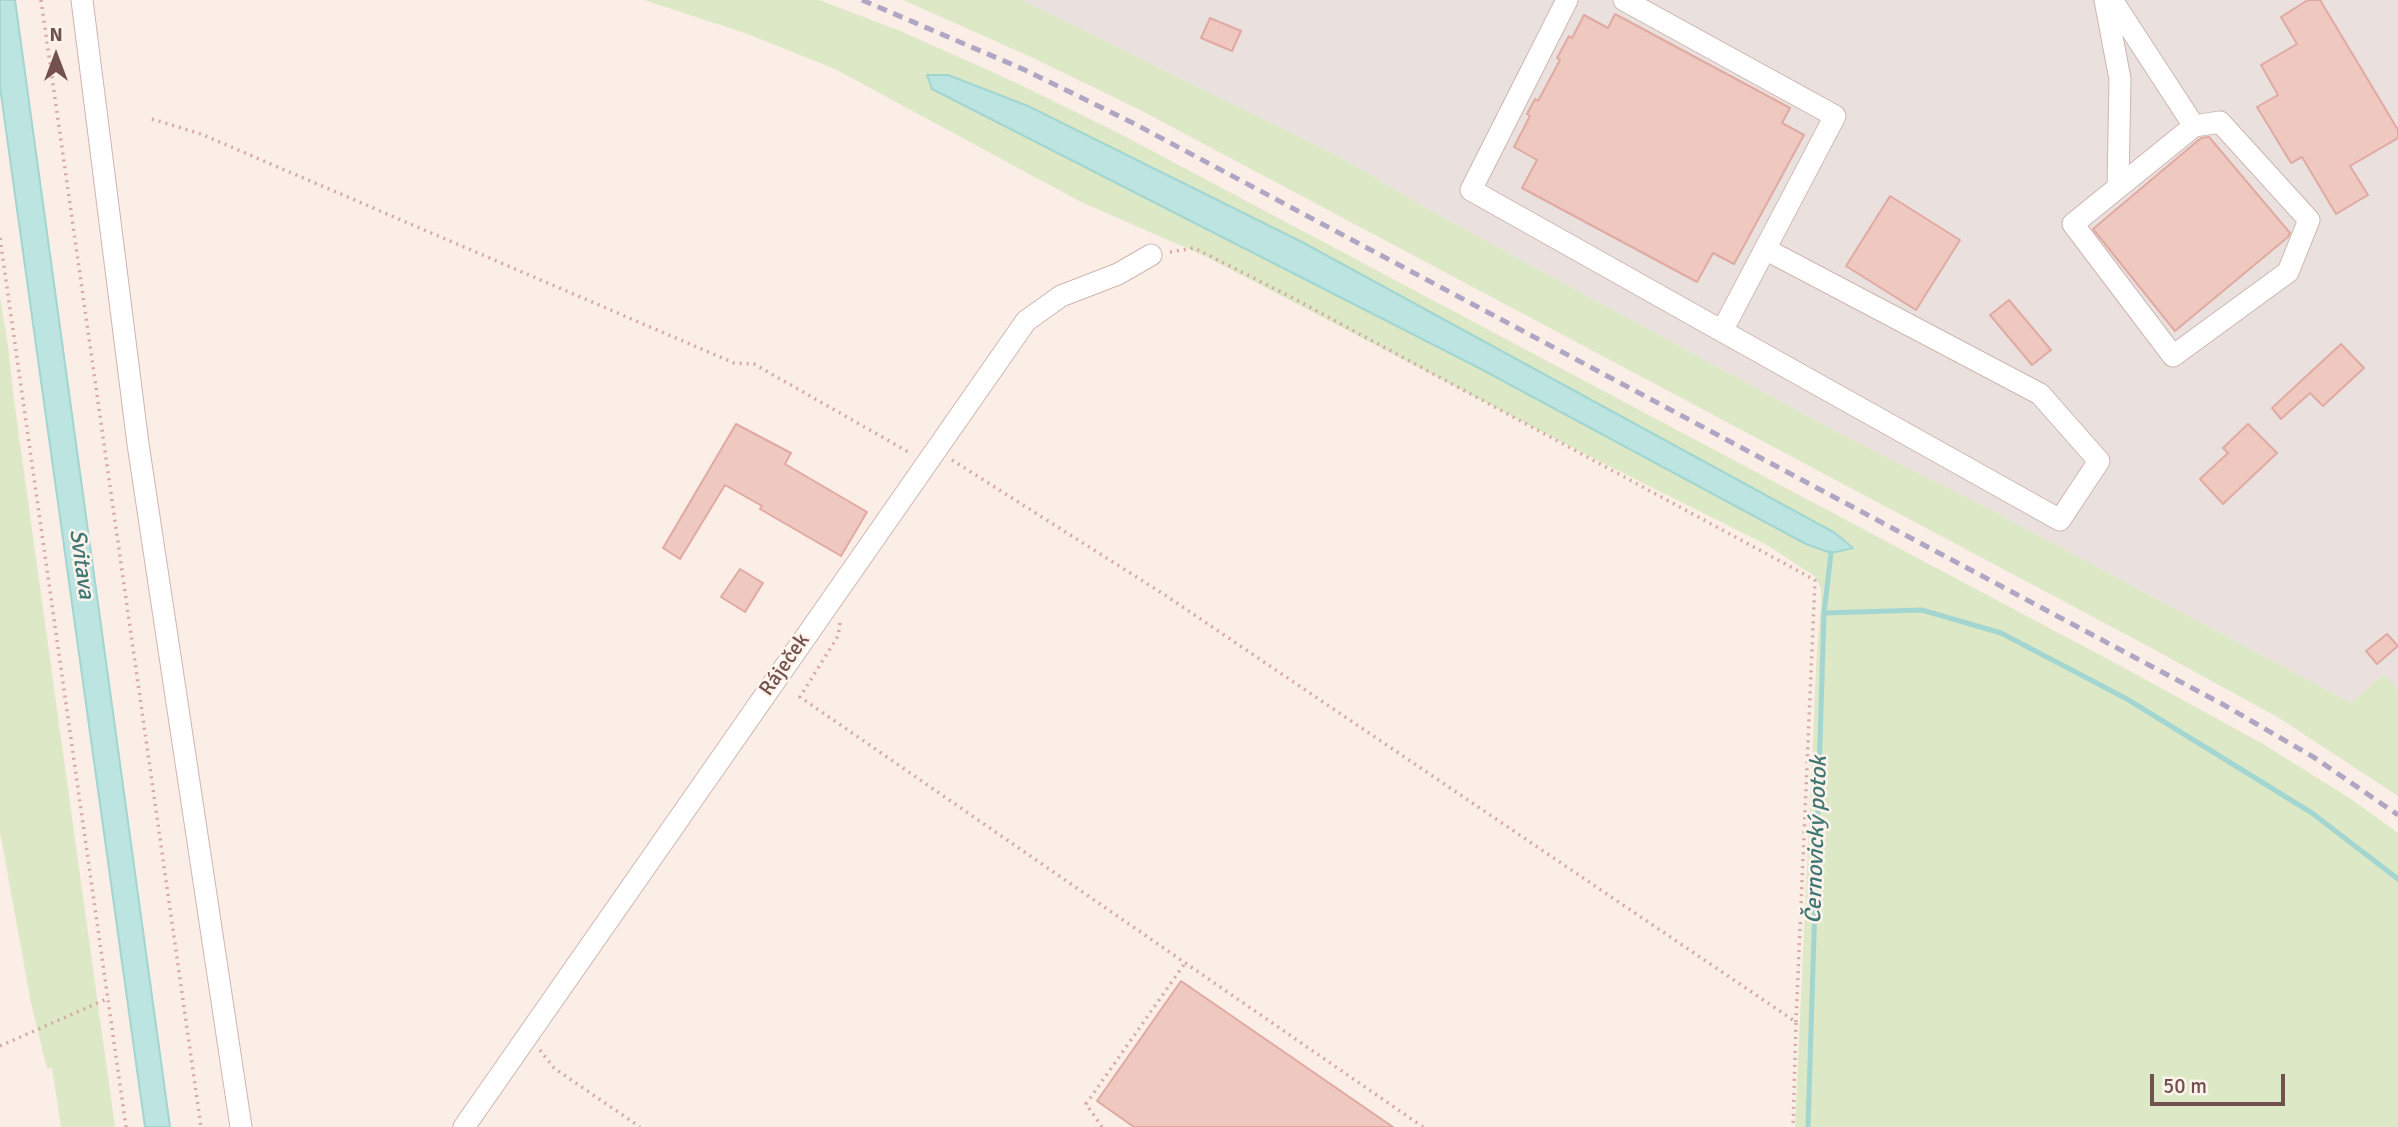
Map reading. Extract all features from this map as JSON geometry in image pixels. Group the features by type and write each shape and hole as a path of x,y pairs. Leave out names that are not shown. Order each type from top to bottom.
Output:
{"street":[{"path":"82,0 138,444 241,1127"},
{"path":"1567,0 1471,190 2060,520 2099,461 2040,394 1765,249"},
{"path":"1624,0 1835,116 1721,331"},
{"path":"2105,0 2120,79 2118,187"},
{"path":"2112,0 2194,126"},
{"path":"2220,122 2309,220 2288,272 2173,356 2073,224 2194,126 2220,122"},
{"name":"Ráječek","path":"464,1127 1026,321 1061,296 1118,274 1151,255"}],"path":[{"path":"41,0 201,1127"},
{"path":"152,118 201,134 734,363 754,364 931,456 1165,595 1797,1022"},
{"path":"0,238 126,1127"},
{"path":"1151,255 1194,248 1291,297 1815,580 1793,1127"},
{"path":"827,604 840,620 838,636 800,697 1423,1127"},
{"path":"1102,1127 1086,1104 1185,963"},
{"path":"0,1046 109,998"},
{"path":"524,1039 544,1053 554,1068 640,1127"}],"shaded area":[{"path":"1022,0 2398,0 2398,689 2384,674 2351,703 1972,500 1839,433 1424,207 1342,158"}],"green space":[{"path":"644,0 819,0 898,30 1019,84 1126,137 2130,671 2263,744 2351,799 2398,833 2398,1127 1795,1127 1821,604 1821,589 1816,577 1767,545 1575,449 1207,257 1081,202 835,69 745,33","holes":["949,75 1028,106 1302,242 1835,533 1853,548 1806,544 1479,368 932,89 927,76"]},
{"path":"903,0 1022,0 1342,158 1424,207 1839,433 1972,500 2351,703 2384,674 2398,689 2398,796 2279,718 2144,644 1140,110 1031,57"},
{"path":"0,297 115,1127 61,1127 52,1068 47,1069 31,1003 0,832"}],"water":[{"name":"Svitava","path":"0,0 15,0 170,1127 145,1127 0,87"},
{"path":"927,75 948,75 1028,106 1302,242 1835,533 1853,548 1831,553 1806,544 1479,368 932,89"}],"building":[{"path":"2308,0 2320,0 2398,130 2398,138 2350,166 2368,195 2336,214 2302,157 2291,163 2257,107 2278,95 2261,65 2297,44 2281,17"},
{"path":"1615,14 1790,108 1782,123 1804,135 1734,264 1713,253 1697,282 1522,188 1537,160 1514,147 1530,116 1527,114 1535,99 1538,101 1560,60 1557,58 1584,15 1608,28"},
{"path":"1210,18 1241,31 1232,51 1201,38"},
{"path":"2209,137 2290,233 2175,331 2093,229 2201,138"},
{"path":"1890,196 1960,240 1916,310 1846,266"},
{"path":"2009,300 2051,350 2032,365 1990,315"},
{"path":"2341,344 2364,368 2323,406 2310,393 2281,419 2272,408"},
{"path":"736,424 791,453 785,464 867,512 841,556 760,509 762,506 725,485 680,559 663,548"},
{"path":"2248,424 2277,453 2223,504 2200,479 2228,453 2223,448"},
{"path":"740,569 763,583 745,612 721,597"},
{"path":"2387,634 2398,646 2377,664 2366,651"},
{"path":"1181,981 1393,1127 1134,1127 1097,1101"}],"waterway":[{"name":"Černovický potok","path":"1808,1127 1824,613 1831,553"},
{"path":"1824,613 1922,610 2001,633 2127,699 2312,813 2398,879"}],"railway":[{"path":"862,0 1025,70 1133,123 2224,705 2315,758 2398,815"}]}
